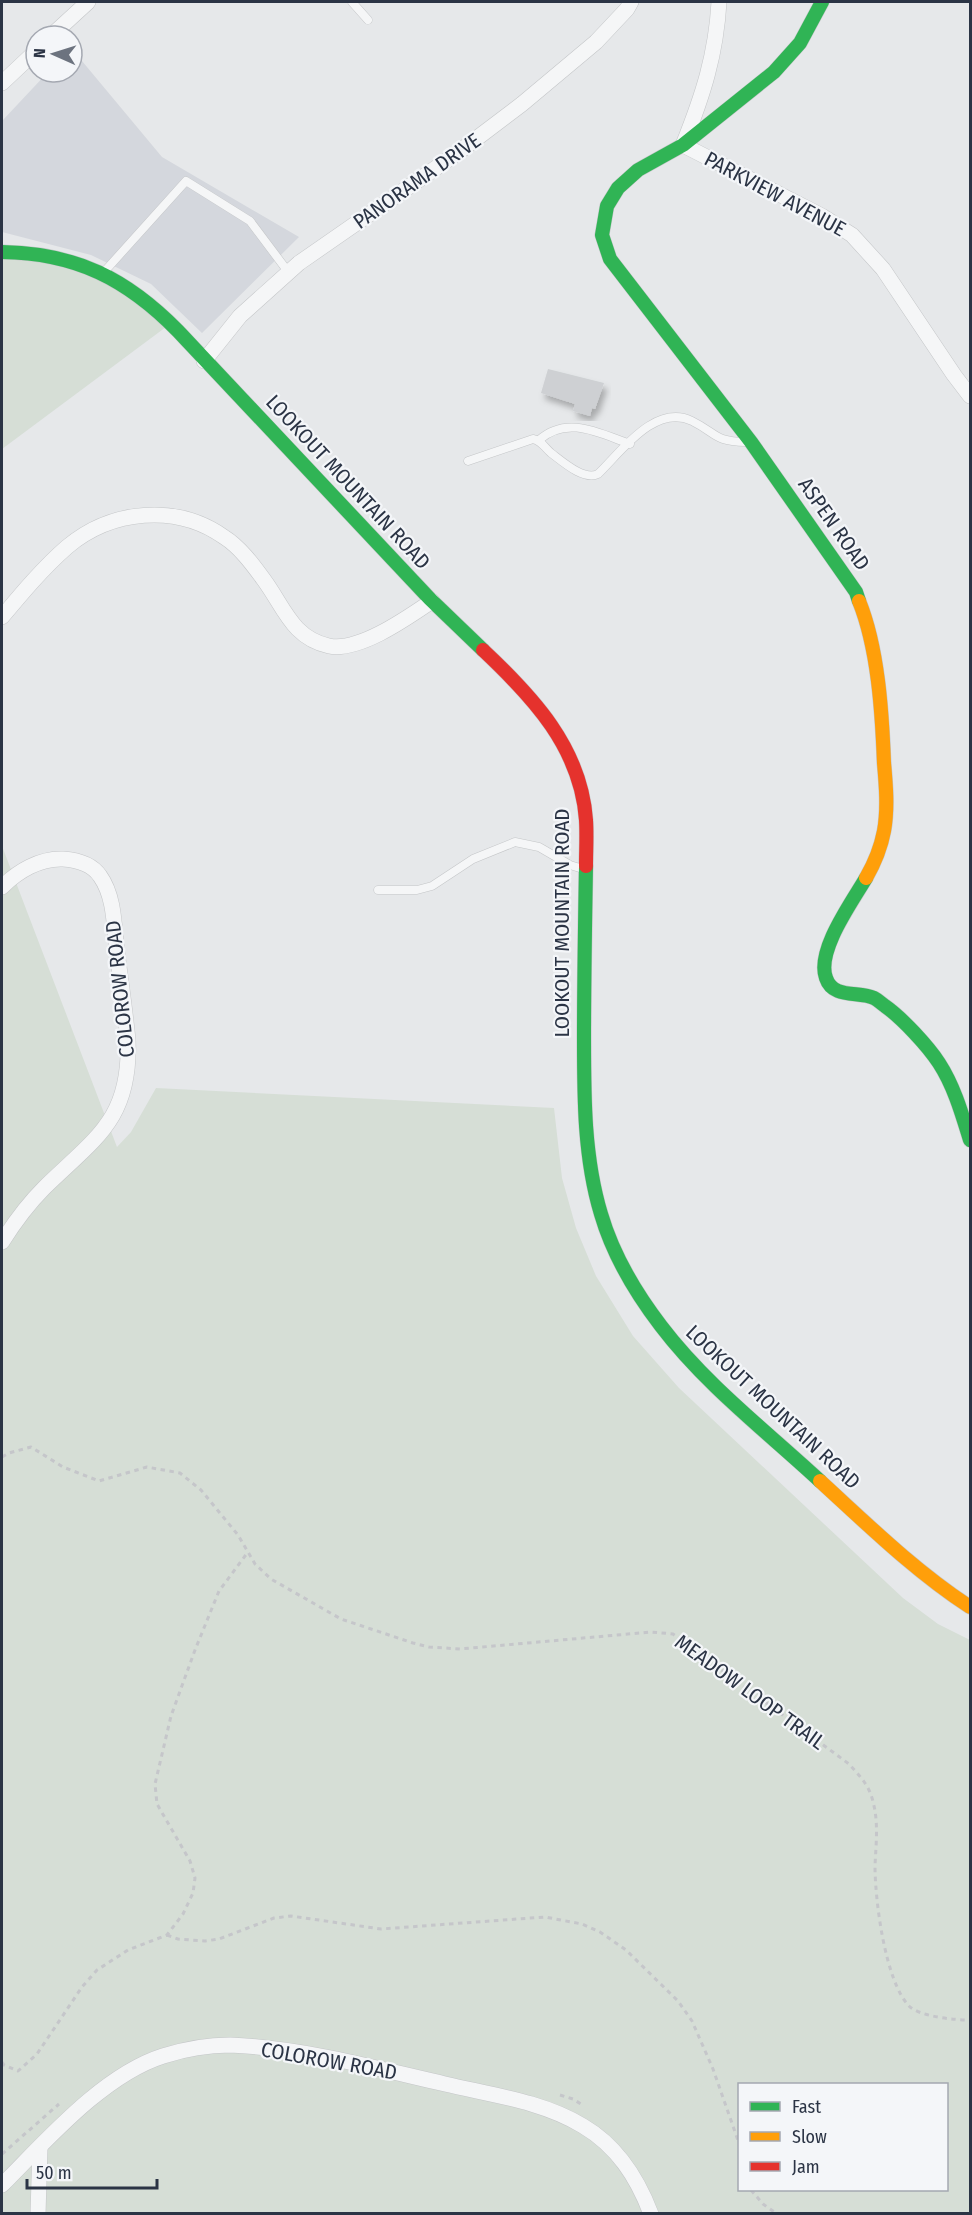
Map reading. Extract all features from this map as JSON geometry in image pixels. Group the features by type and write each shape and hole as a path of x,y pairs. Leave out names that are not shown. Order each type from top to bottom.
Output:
{"street":[{"path":"64,24 88,2"},
{"name":"PANORAMA DRIVE","path":"204,361 240,316 289,273 522,104 596,42 631,2"},
{"name":"PARKVIEW AVENUE","path":"719,2 717,32 704,92 683,145 822,216 852,235 883,269 970,396"},
{"name":"ASPEN ROAD","path":"822,2 800,43 774,72 683,145 638,170 618,188 607,206 602,235 610,259 751,442 856,592 868,622 882,715 886,794 884,831 872,867 826,949 823,966 826,980 835,990 848,995 873,998 897,1015 939,1063 958,1103 970,1140"},
{"path":"2,83 24,62"},
{"name":"LOOKOUT MOUNTAIN ROAD","path":"2,252 52,256 88,266 130,288 166,318 432,601 516,683 567,749 580,781 586,819 584,1081 587,1139 598,1202 611,1243 646,1308 672,1342 701,1372 896,1551 942,1590 970,1607"},
{"path":"2,617 29,585 68,547 99,526 138,515 171,515 201,524 225,537 266,582 290,621 308,639 332,646 360,642 401,622 432,601"},
{"name":"COLOROW ROAD","path":"2,887 24,870 52,860 64,859 83,863 100,875 110,899 129,1061 121,1097 101,1134 43,1189 2,1242"},
{"name":"COLOROW ROAD","path":"2,2185 103,2088 147,2061 180,2050 212,2046 268,2049 403,2075 522,2102 563,2115 598,2136 620,2156 639,2184 651,2214"},
{"path":"38,2214 40,2147"}],"lane":[{"path":"352,2 368,20"},
{"path":"102,274 186,182 250,221 289,273"},
{"path":"468,461 532,439 539,440 550,452 585,476 593,477 649,424 661,419 680,417 725,441 751,442"},
{"path":"539,440 555,429 577,427 630,444"},
{"path":"378,890 417,890 432,886 473,859 515,842 539,847 570,865 586,870"}],"path":[{"name":"MEADOW LOOP TRAIL","path":"2,1457 31,1447 63,1467 99,1480 147,1467 180,1473 201,1490 237,1535 262,1572 271,1579 341,1619 429,1647 460,1649 651,1632 673,1634 849,1764 868,1786 877,1818 876,1895 885,1948 895,1981 909,2007 916,2011 931,2016 970,2020"},
{"path":"2,2062 4,2066 18,2071 37,2054 82,1987 97,1970 128,1950 167,1935 183,1914 193,1893 195,1878 190,1861 157,1803 155,1784 171,1716 195,1650 219,1591 248,1552"},
{"path":"167,1935 178,1939 205,1941 219,1939 274,1918 291,1916 381,1929 545,1917 582,1924 600,1932 626,1950 678,2001 692,2021 713,2069 738,2140"},
{"path":"552,2093 573,2099 590,2110"},
{"path":"2,2154 60,2102"},
{"path":"752,2191 763,2204 777,2214"}],"shaded area":[{"path":"84,63 162,157 299,237 202,333 151,284 91,255 2,232 2,121 37,84 84,84"},
{"path":"2,257 49,261 117,286 170,324 2,449"},
{"path":"2,846 117,1147 131,1132 156,1088 554,1108 562,1178 576,1228 596,1276 633,1336 679,1388 903,1598 938,1624 970,1640 970,2213 2,2213"}],"building":[{"path":"548,369 604,383 595,409 592,408 590,416 573,411 575,404 541,393"}],"traffic: fast":[{"path":"822,2 800,43 774,72 683,145 638,170 618,188 607,206 602,235 610,259 751,442 856,592 859,601"},
{"path":"2,252 54,257 99,272 119,283 159,313 430,599 483,650"},
{"path":"586,866 585,1105 591,1171 606,1229 618,1258 634,1286 651,1313 678,1347 716,1387 820,1481"},
{"path":"866,878 831,941 824,967 826,978 829,985 840,992 875,999 899,1018 922,1041 949,1081 970,1140"}],"traffic: slow":[{"path":"859,601 871,639 878,680 886,797 883,837 866,878"},
{"path":"820,1481 911,1563 970,1607"}],"traffic: jam":[{"path":"483,650 536,705 564,747 575,770 586,820 586,866"}]}
